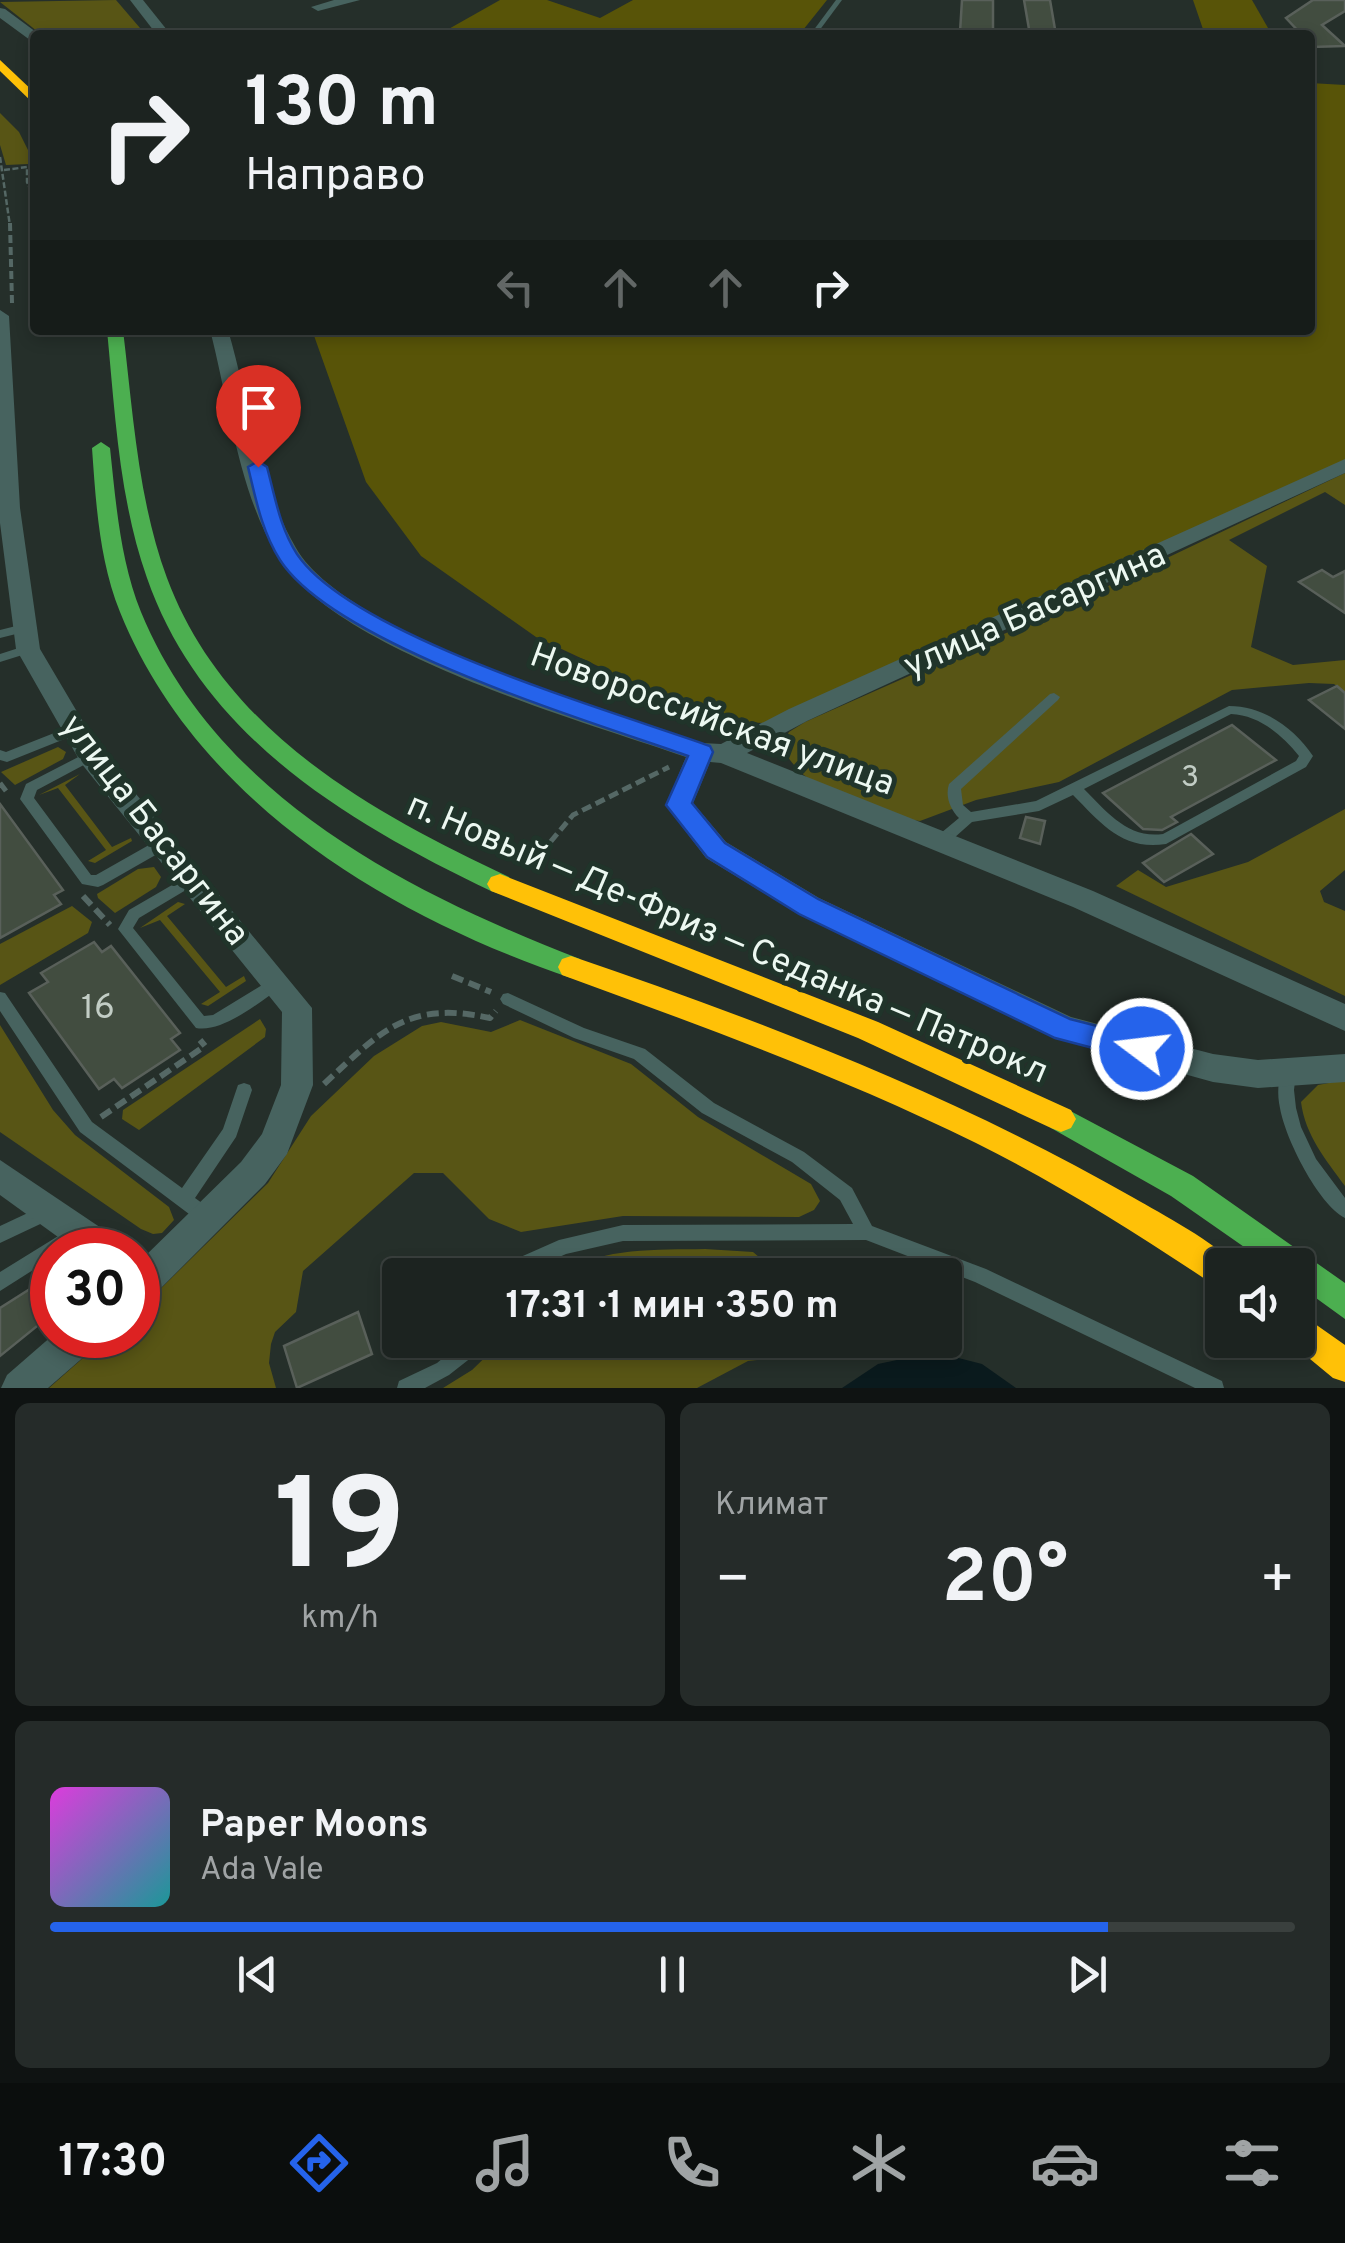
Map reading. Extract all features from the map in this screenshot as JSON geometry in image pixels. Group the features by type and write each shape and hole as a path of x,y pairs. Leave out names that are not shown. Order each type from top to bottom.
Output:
{"highway":[{"path":"0,46 30,70"},
{"path":"0,64 30,97"},
{"name":"п. Новый — Де-Фриз — Седанка — Патрокл","path":"116,335 145,538 171,614 202,668 278,753 386,830 515,892 807,1005 1044,1109 1136,1160 1271,1248"},
{"path":"99,428 111,546 133,617 189,716 240,775 288,816 413,898 485,933 806,1050 1034,1154 1173,1236 1205,1260"},
{"name":"п. Новый — Де-Фриз — Седанка — Патрокл","path":"1315,1279 1345,1302"},
{"path":"1315,1342 1345,1366"}],"street":[{"path":"136,0 160,30"},
{"path":"318,6 354,0"},
{"path":"0,12 30,33"},
{"name":"улица Басаргина","path":"0,316 5,520 17,637 90,756 297,1008 297,1085 288,1117 253,1173 196,1209 160,1255"},
{"name":"Новороссийская улица","path":"220,335 274,529 290,560 326,595 361,618 490,677 713,753 1083,898 1345,1018"},
{"name":"улица Басаргина","path":"713,753 1345,466"},
{"path":"713,753 679,805 716,850 808,906 1065,1029 1213,1068 1288,1073 1345,1068"},
{"path":"0,1175 73,1228"},
{"path":"20,1388 55,1358"}],"lane":[{"path":"817,30 839,0"},
{"path":"0,658 17,637"},
{"path":"968,818 957,806 954,787 1054,697"},
{"path":"940,842 968,818 1039,806 1230,710 1246,708 1258,715 1306,756 1301,764 1182,830 1146,844 1129,839 1076,790"},
{"path":"0,755 7,756 72,731"},
{"path":"90,756 31,787 27,798 87,880 98,881 161,844"},
{"path":"191,880 134,914 125,929 201,1023 216,1021 279,982"},
{"path":"0,998 86,1127 196,1209 244,1090"},
{"path":"508,998 579,1033 638,1054 708,1108 798,1157 846,1194 866,1232"},
{"path":"1288,1073 1282,1093 1285,1112 1345,1210"},
{"path":"0,1236 49,1210"},
{"path":"537,1258 564,1246 623,1233 866,1232 980,1275 1215,1388"},
{"path":"0,1282 30,1268"},
{"path":"406,1388 457,1358"}],"path":[{"path":"4,170 28,167 30,178"},
{"path":"0,190 7,189"},
{"path":"0,200 8,199"},
{"path":"542,853 573,816 713,753"},
{"path":"0,783 7,793"},
{"path":"82,895 118,935"},
{"path":"288,1117 366,1047 419,1015 443,1010 490,1018 508,998 452,976"},
{"path":"86,1127 205,1046 198,1036"}],"shaded area":[{"path":"116,0 142,30 36,30 0,2"},
{"path":"500,0 547,0 600,18 633,0 827,0 803,30 447,30"},
{"path":"1193,0 1252,0 1269,30 1203,30"},
{"path":"1315,83 1345,85 1345,466 785,724 715,721 536,637 421,556 366,482 314,335 1315,335"},
{"path":"0,113 19,132 30,154 30,163 6,165 0,145"},
{"path":"1345,473 1345,505 1325,492 1229,540 1267,566 1251,647 1293,665 1345,660 1345,692 1334,684 1309,683 1232,690 1059,782 976,800 920,821 833,793 802,773 782,744 789,732 805,722 1056,611"},
{"path":"58,747 66,752 63,759 15,785 1,772"},
{"path":"80,774 65,785 112,847 131,838 132,841 95,863 88,861 106,850 58,788 39,795"},
{"path":"1345,809 1345,870 1320,891 1324,902 1345,911 1345,996 1116,886 1138,870 1166,887 1248,862"},
{"path":"154,867 161,877 156,887 115,913 98,898 97,894 138,869"},
{"path":"178,902 185,904 167,916 226,987 244,976 246,981 208,1006 201,1004 220,992 160,920 140,928"},
{"path":"72,906 92,922 88,933 0,985 0,944"},
{"path":"260,1019 266,1029 265,1037 139,1130 122,1119 123,1110"},
{"path":"520,1020 631,1064 698,1117 811,1184 820,1201 814,1210 799,1217 623,1216 521,1232 489,1219 443,1173 414,1173 303,1271 296,1312 275,1332 271,1344 269,1363 276,1388 49,1388 83,1358 160,1358 160,1289 268,1183 311,1116 374,1056 422,1026 441,1022 491,1032"},
{"path":"0,1025 53,1110 75,1135 169,1207 174,1220 162,1233 160,1228 140,1228 0,1132"},
{"path":"1345,1080 1345,1186 1312,1136 1301,1102 1318,1085"},
{"path":"647,1250 753,1252 760,1258 596,1258"},
{"path":"484,1358 776,1358 748,1361 697,1388 443,1388"},
{"path":"906,1358 958,1358 982,1364 1016,1388 842,1388 878,1364"}],"building":[{"path":"962,0 993,0 993,30 960,30"},
{"path":"1024,0 1050,0 1055,30 1029,30"},
{"path":"1313,0 1345,0 1345,11 1322,25 1345,46 1315,47 1315,30 1297,30 1286,18"},
{"path":"1322,570 1333,577 1345,571 1345,613 1299,582"},
{"path":"1337,686 1345,693 1345,729 1309,700"},
{"path":"1232,725 1276,760 1171,817 1177,822 1162,830 1143,829 1103,793"},
{"path":"0,804 63,890 54,895 61,904 0,938"},
{"path":"1026,817 1045,821 1040,844 1020,838"},
{"path":"1191,834 1213,854 1164,882 1143,863"},
{"path":"94,942 102,952 111,946 180,1033 171,1039 180,1050 122,1088 114,1079 99,1089 29,993 48,982 41,973"},
{"path":"30,1289 30,1332 0,1356 0,1308"},
{"path":"358,1312 372,1354 297,1388 284,1346"}],"traffic: fast":[{"path":"116,335 130,455 148,548 180,633 212,682 251,726 344,800 395,831 500,884"},
{"path":"101,448 114,552 131,613 163,678 205,736 255,788 312,835 374,875 438,911 571,967"},
{"path":"1061,1119 1182,1186 1272,1248"},
{"path":"1315,1279 1345,1303"}],"traffic: slow":[{"path":"0,64 30,96"},
{"path":"500,884 868,1030 1061,1119"},
{"path":"571,967 825,1062 988,1134 1067,1175 1205,1261"},
{"path":"1315,1342 1345,1366"}],"route":[{"path":"258,467 274,529 290,560 326,595 361,618 490,677 701,752 679,805 716,850 808,906 1065,1029 1142,1049"}]}
